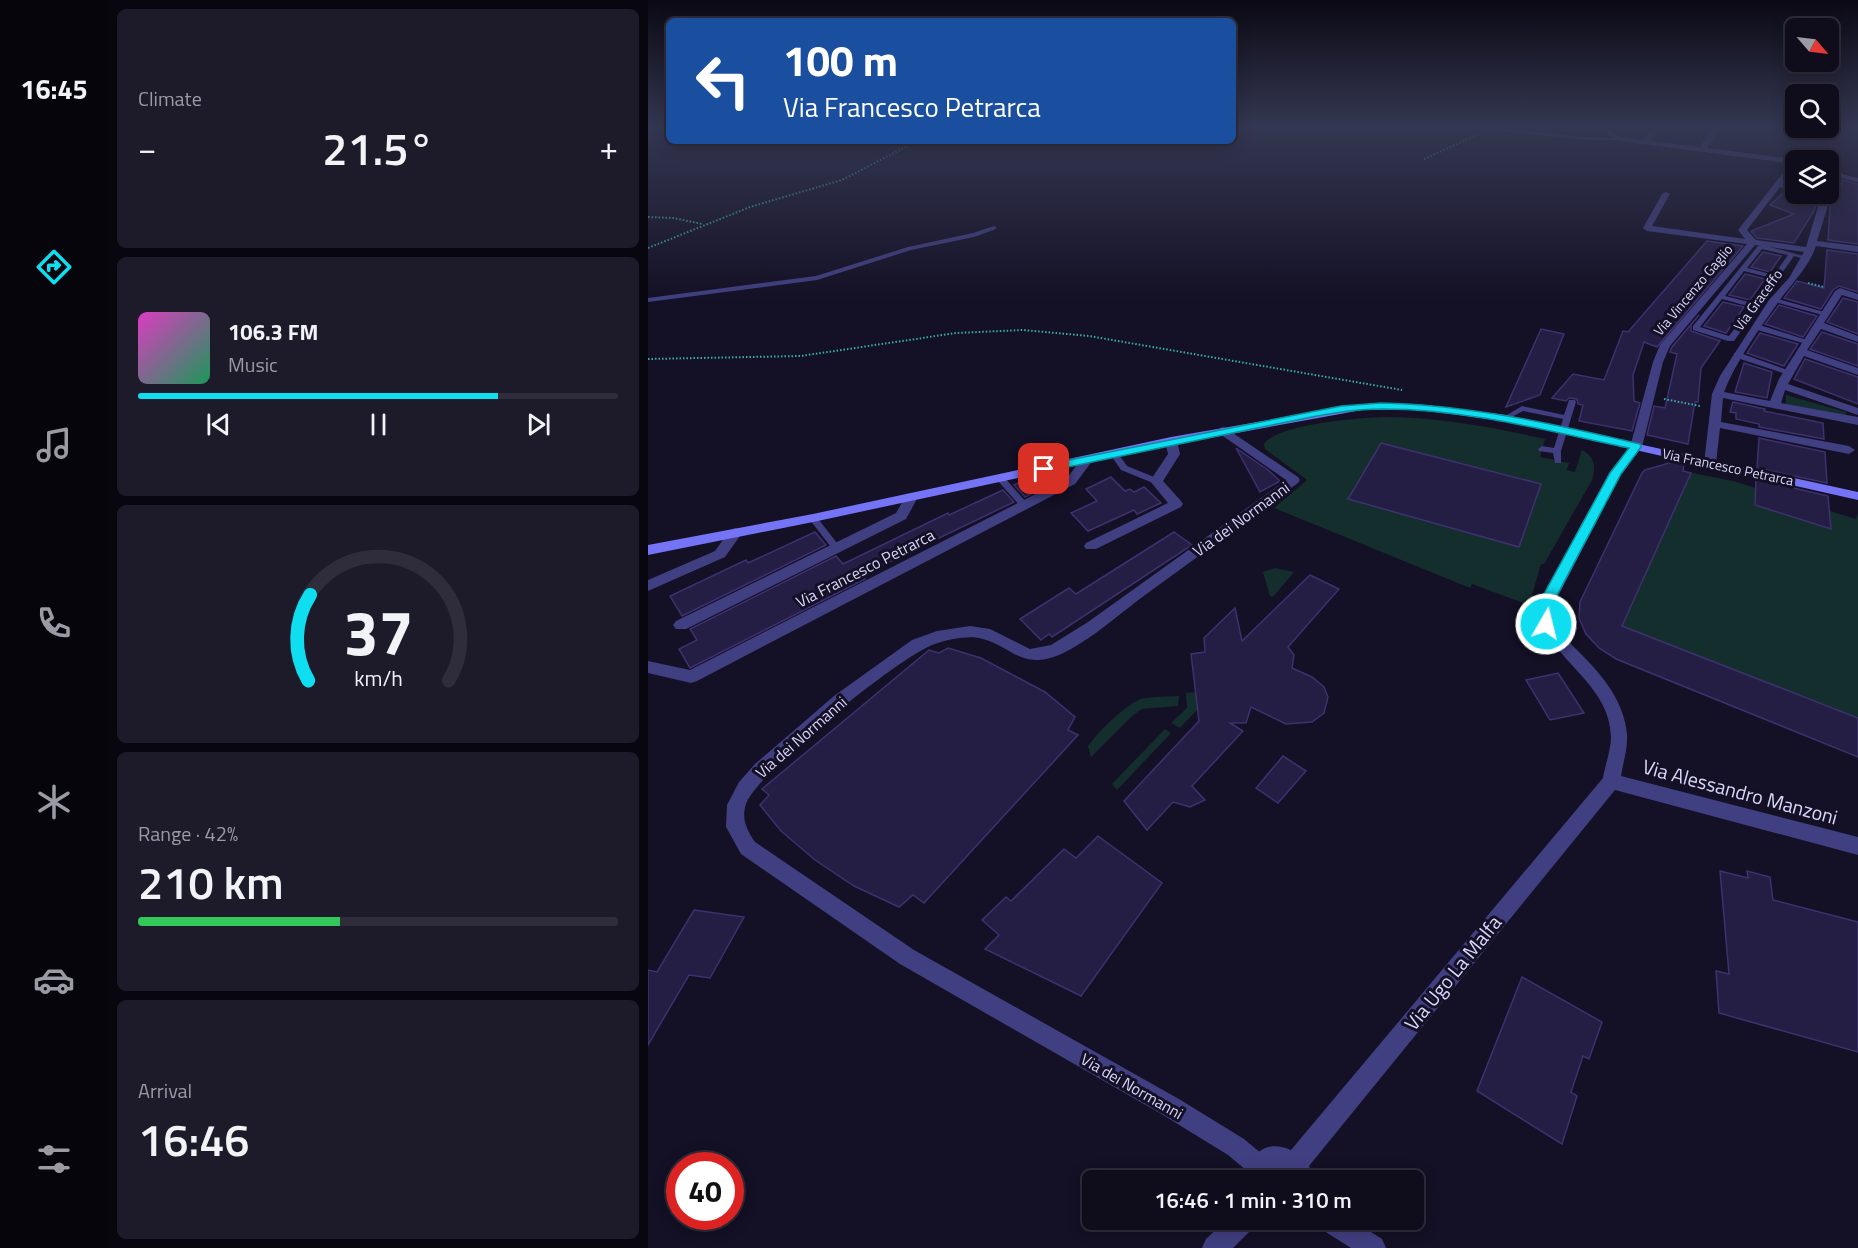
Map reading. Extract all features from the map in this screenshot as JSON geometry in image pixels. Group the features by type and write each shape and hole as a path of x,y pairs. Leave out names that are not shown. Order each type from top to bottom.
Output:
{"main road":[{"name":"Via Francesco Petrarca","path":"648,550 813,518 1171,441 1362,407 1418,407 1565,424 1636,447 1858,496"}],"street":[{"name":"Via Vincenzo Gaglio","path":"1636,447 1658,362 1665,345 1753,242 1742,230 1779,184"},
{"path":"1780,184 1785,186"},
{"path":"1666,194 1647,228 1809,250 1858,248"},
{"name":"Via Graceffo","path":"1710,463 1718,394 1725,376 1774,300 1793,279 1809,250 1823,204"},
{"path":"1774,406 1781,385 1840,291 1858,297"},
{"path":"1820,325 1858,339"},
{"path":"1806,347 1858,372"},
{"path":"1781,385 1858,412"},
{"path":"1718,394 1858,421"},
{"path":"1715,424 1849,450"},
{"name":"Via dei Normanni","path":"1224,431 1294,480 1093,626 1055,650 1029,655 985,633 970,632 937,637 917,644 840,701 761,769 746,787 736,805 735,827 748,848 907,957 1171,1107 1236,1147 1255,1170"},
{"path":"1091,546 1176,504 1156,481 1174,454 1171,441"},
{"path":"1611,781 1619,735 1608,694 1591,673 1549,631 1544,610 1615,473 1636,447"},
{"name":"Via Francesco Petrarca","path":"648,667 691,678 1071,481 1087,460"},
{"name":"Via Francesco Petrarca","path":"681,625 901,516 912,497"},
{"path":"648,586 720,554 735,533"},
{"name":"Via Alessandro Manzoni","path":"1611,781 1858,846"},
{"name":"Via Ugo La Malfa","path":"1301,1170 1611,781"},
{"path":"1262,1170 1273,1157 1281,1157 1297,1170"},
{"path":"1215,1248 1233,1230"},
{"path":"1345,1230 1373,1248"}],"lane":[{"path":"648,300 817,278 910,248 974,235 994,228"},
{"path":"1792,254 1731,339 1696,328 1760,247 1792,254 1809,250"},
{"path":"1744,269 1776,277"},
{"path":"1722,297 1755,306"},
{"path":"1774,300 1827,314"},
{"path":"1757,327 1806,347"},
{"path":"1737,355 1789,372"},
{"path":"1558,462 1557,451 1572,402"},
{"path":"1542,449 1557,451"},
{"path":"1114,454 1124,468 1156,481"},
{"path":"1000,478 1025,506"},
{"path":"813,518 837,549"}],"path":[{"path":"648,248 750,207 828,184"},
{"path":"648,216 674,218 702,224"},
{"path":"1793,279 1840,291"},
{"path":"648,358 801,356 956,333 1023,330 1089,336 1405,391"},
{"path":"1662,399 1700,406 1701,398"}],"green space":[{"path":"1786,395 1846,412 1846,415 1786,404"},
{"path":"1383,417 1465,424 1545,439 1540,457 1569,463 1567,470 1575,472 1582,450 1590,456 1594,466 1592,480 1544,564 1541,564 1529,605 1472,584 1470,588 1274,508 1307,480 1265,449 1264,444 1272,437 1285,431 1319,423"},
{"path":"1667,468 1733,481 1856,519 1858,513 1858,757 1616,659 1594,643 1584,630 1581,622 1580,602 1642,473"},
{"path":"1275,568 1294,572 1273,597 1270,596 1263,572"},
{"path":"1196,692 1198,709 1180,728 1171,723 1187,708 1186,693"},
{"path":"1179,696 1178,706 1142,709 1091,757 1088,746 1105,727 1135,702 1146,698"},
{"path":"1165,729 1171,733 1117,790 1112,784"}],"building":[{"path":"1839,184 1858,184 1858,244 1828,240 1830,204 1839,204"},
{"path":"1785,191 1785,204 1816,204 1794,243 1757,238 1751,231 1794,214 1770,205"},
{"path":"1707,241 1743,246 1657,347 1644,342 1633,375 1634,401 1640,403 1632,431 1579,421 1583,405 1578,404 1577,399 1569,398 1566,401 1552,398 1573,374 1604,380 1623,331 1628,332"},
{"path":"1827,250 1858,254 1858,292 1839,286 1833,290 1821,309 1784,298 1797,281 1824,288"},
{"path":"1763,252 1781,256 1770,272 1751,267"},
{"path":"1745,274 1765,279 1750,300 1729,295"},
{"path":"1843,298 1858,302 1858,334 1827,322"},
{"path":"1723,302 1744,307 1726,333 1704,326"},
{"path":"1779,305 1817,316 1803,337 1765,324"},
{"path":"1699,315 1691,325 1691,331 1720,341 1701,368 1698,402 1695,402 1688,444 1647,435 1654,406 1665,408 1677,354 1670,352 1672,347"},
{"path":"1541,329 1564,334 1540,395 1506,407"},
{"path":"1822,332 1858,344 1858,366 1810,349"},
{"path":"1760,333 1798,344 1784,366 1747,353"},
{"path":"1805,359 1858,377 1858,404 1794,379"},
{"path":"1744,363 1772,372 1767,398 1735,392"},
{"path":"1733,402 1823,423 1824,439 1759,427 1759,424 1736,419 1736,413 1730,412"},
{"path":"1759,438 1825,452 1827,483 1757,468"},
{"path":"1381,443 1541,484 1519,547 1348,499"},
{"path":"1236,448 1268,470 1280,481 1260,492"},
{"path":"1676,461 1684,463 1683,471 1691,473 1622,626 1858,718 1858,757 1616,659 1599,648 1586,634 1579,618 1580,602 1642,473 1645,470"},
{"path":"1111,477 1125,491 1130,489 1134,492 1144,487 1161,503 1137,514 1134,510 1088,531 1071,513 1097,501 1086,489"},
{"path":"1028,478 1035,492 1025,497 1014,485"},
{"path":"1756,479 1828,496 1831,529 1755,505"},
{"path":"1003,490 1014,502 862,575 865,579 690,668 679,649 697,640 690,629 836,556 843,564 948,513 949,515"},
{"path":"815,532 826,545 682,616 670,596 746,560 748,563"},
{"path":"1174,532 1192,545 1052,637 1049,634 1041,640 1020,619 1069,588 1076,594"},
{"path":"1310,575 1339,589 1288,647 1294,655 1292,668 1312,677 1324,687 1328,697 1324,713 1312,722 1286,724 1251,707 1246,723 1230,723 1243,731 1192,786 1205,800 1190,807 1173,802 1147,830 1124,801 1199,721 1191,654 1205,652 1204,638 1235,608 1242,641"},
{"path":"948,648 981,658 1045,692 1075,717 1068,730 1078,735 924,903 913,895 899,907 854,886 815,860 781,831 760,805 769,795 762,789 929,650 939,653"},
{"path":"1558,673 1584,713 1550,720 1526,680"},
{"path":"1283,756 1306,771 1278,803 1256,788"},
{"path":"1098,836 1162,883 1081,996 985,949 999,935 982,920 1006,897 1011,901 1064,849 1076,858"},
{"path":"1720,871 1748,878 1747,871 1770,877 1773,900 1858,922 1858,1052 1719,1013 1716,971 1729,974"},
{"path":"694,910 744,917 710,978 689,975 648,1045 648,970 657,972"},
{"path":"1522,977 1602,1022 1589,1059 1583,1056 1571,1092 1577,1096 1562,1144 1477,1091"}],"route":[{"path":"1044,469 1171,441 1341,409 1381,406 1454,410 1506,418 1636,447 1615,473 1546,603 1544,617 1546,624"}]}
